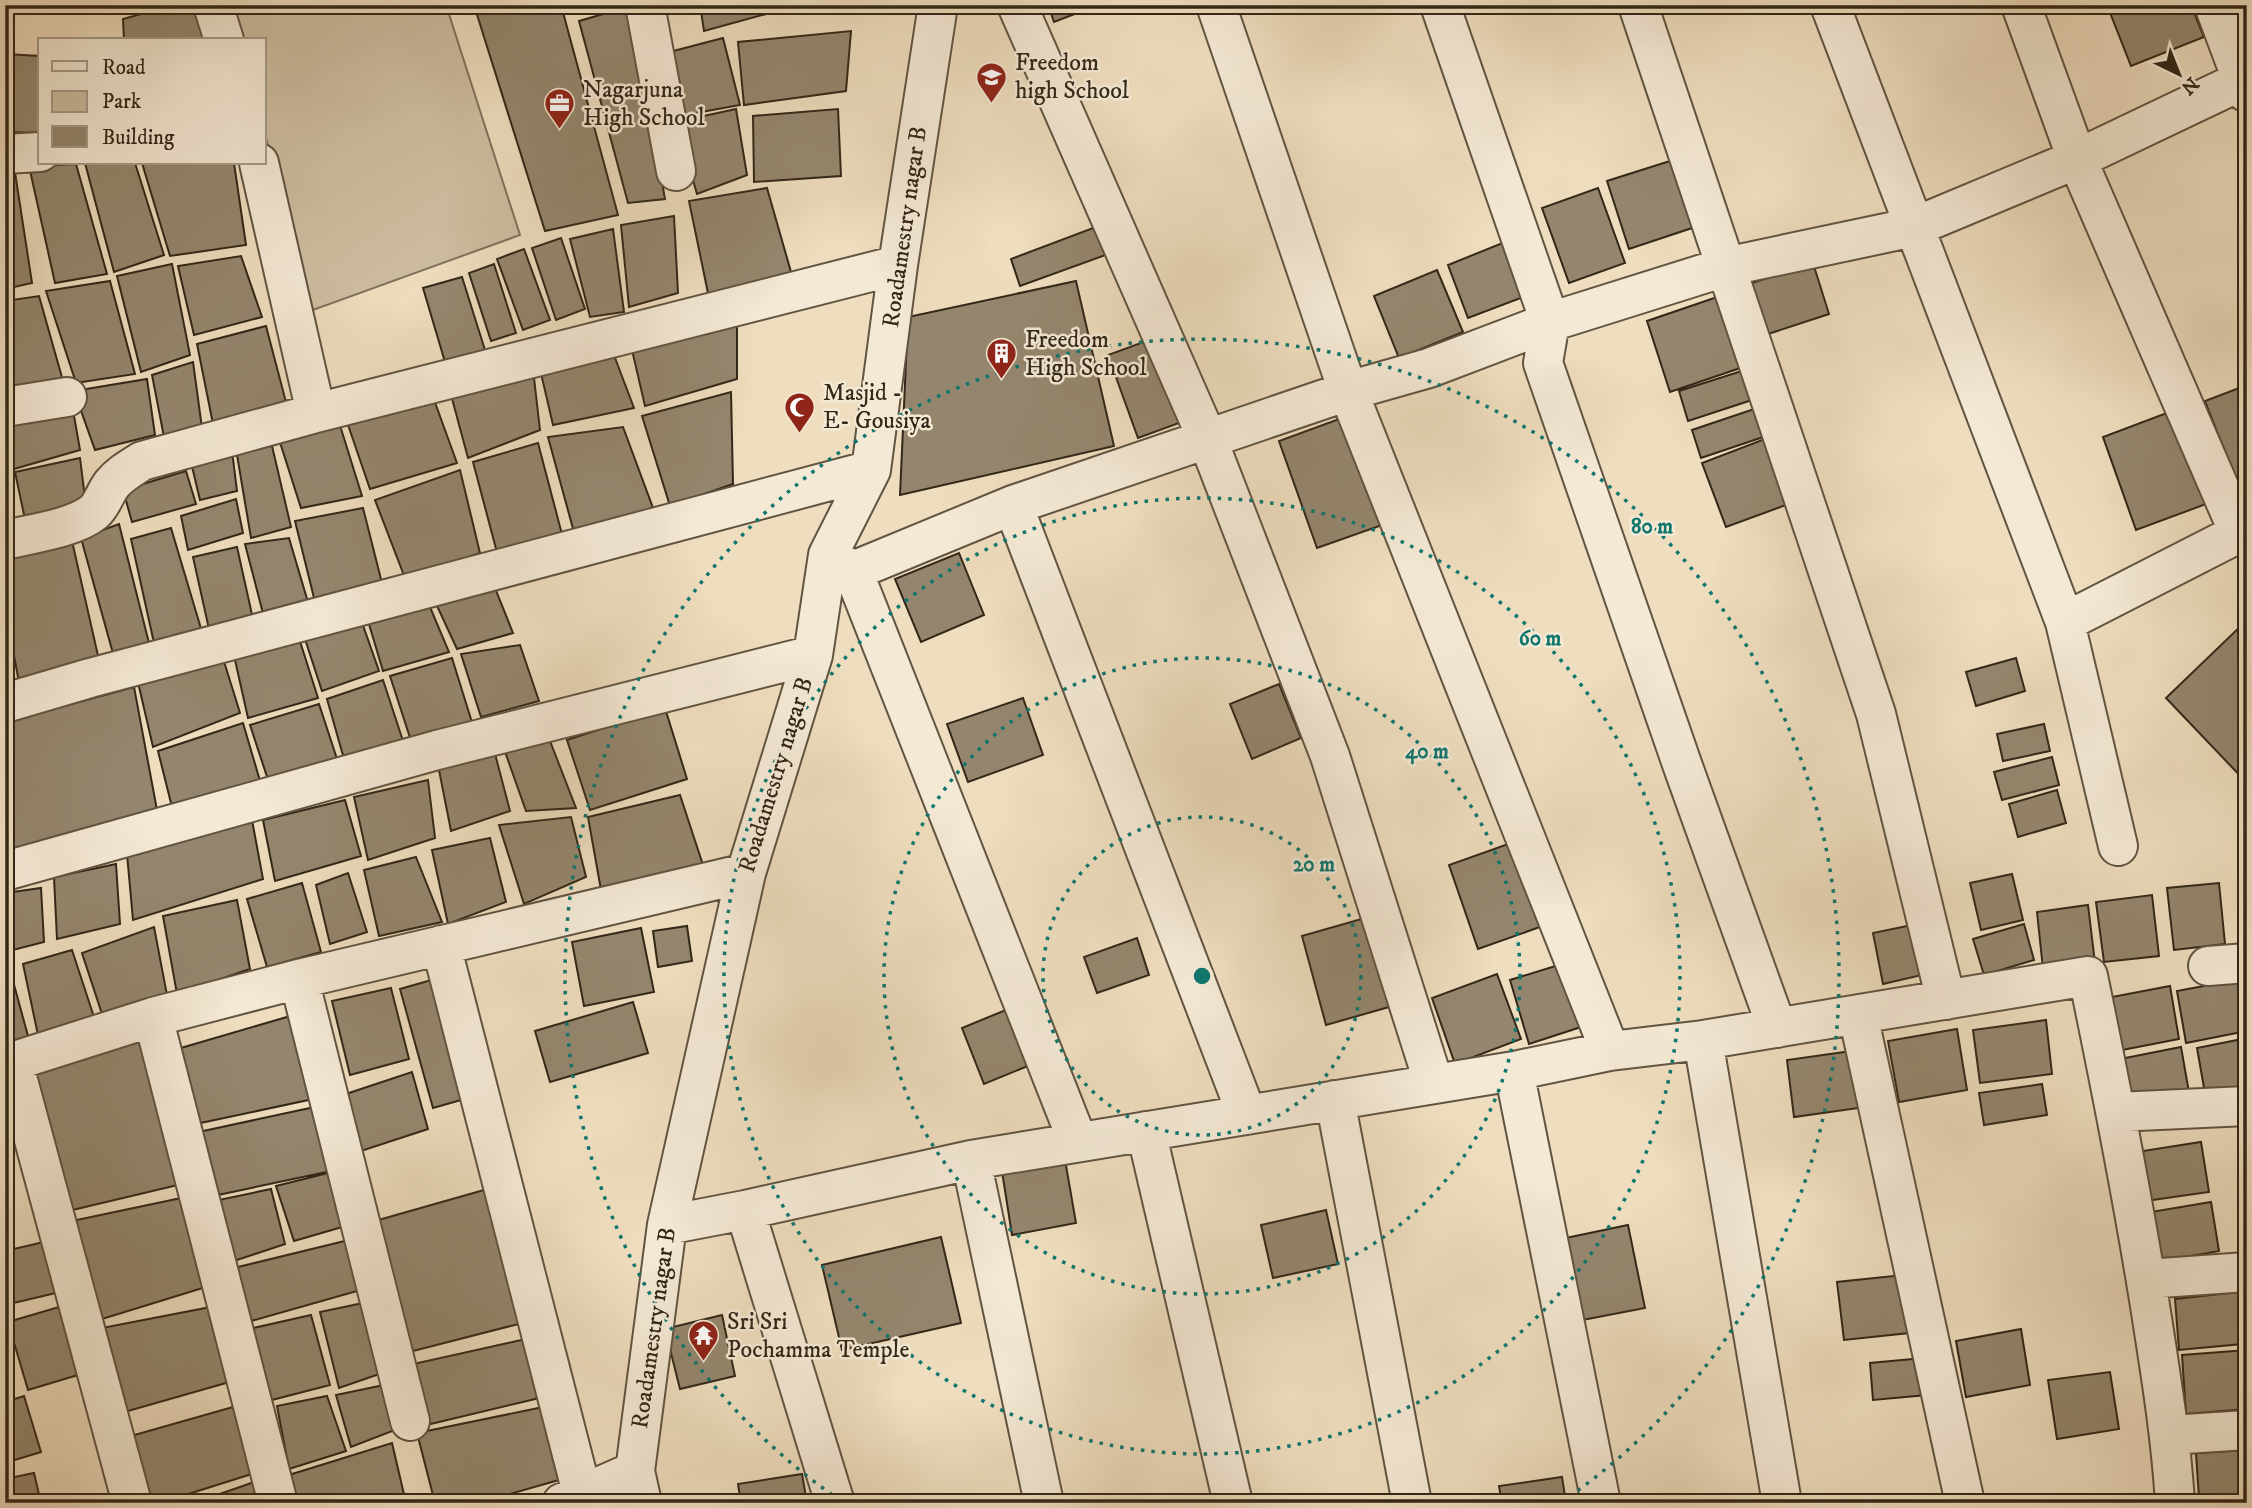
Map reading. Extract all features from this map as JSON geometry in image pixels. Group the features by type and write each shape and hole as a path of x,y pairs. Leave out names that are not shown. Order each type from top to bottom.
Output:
{"street":[{"path":"213,5 223,38"},
{"path":"645,5 676,171"},
{"name":"Roadamestry nagar B","path":"566,1500 638,1487 667,1225 746,873 840,563 872,470 898,265 938,5"},
{"path":"1017,5 1207,438 1330,755 1434,1084"},
{"path":"1216,5 1348,391 1610,1051"},
{"path":"1440,5 1550,323 1543,363 1777,1028"},
{"path":"1638,5 1876,714 1946,1000"},
{"path":"1830,5 2065,622 2118,846"},
{"path":"2021,5 2077,159 2243,531 2065,622"},
{"path":"1078,1142 840,563 1348,391 1429,368 1550,323 1725,268 1914,227 2077,159 2245,83 2214,5"},
{"path":"5,154 38,152"},
{"path":"259,164 316,413"},
{"path":"5,540 88,517 97,509 121,475 142,461 316,413 898,265"},
{"path":"5,407 67,397"},
{"path":"5,703 872,470"},
{"path":"1013,505 1247,1115"},
{"path":"5,871 448,748 813,655"},
{"path":"132,1503 9,1063 153,1017 299,979 746,873"},
{"path":"441,945 566,1500"},
{"path":"2208,966 2247,963"},
{"path":"667,1225 971,1160 1514,1071 1610,1051 1703,1040 2088,975 2146,1279 2170,1435 2175,1503"},
{"path":"299,979 410,1421"},
{"path":"1858,1015 1965,1503"},
{"path":"153,1017 278,1503"},
{"path":"1703,1040 1782,1503"},
{"path":"1514,1071 1601,1503"},
{"path":"1335,1100 1412,1503"},
{"path":"2116,1112 2247,1106"},
{"path":"1146,1131 1233,1503"},
{"path":"971,1160 1044,1503"},
{"path":"745,1210 835,1503"},
{"path":"2146,1279 2247,1272"},
{"path":"2170,1435 2247,1430"}],"green space":[{"path":"230,5 446,5 520,235 313,310 266,138 266,38 239,38"}],"building":[{"path":"173,5 196,5 208,38 124,38 123,19"},
{"path":"474,5 561,5 618,215 545,231"},
{"path":"700,5 799,5 704,31"},
{"path":"1048,5 1098,5 1054,22"},
{"path":"2107,5 2191,5 2204,37 2131,66"},
{"path":"631,6 665,199 628,203 579,21"},
{"path":"851,31 846,91 744,105 738,42"},
{"path":"723,38 740,105 679,116 658,55"},
{"path":"5,54 38,56 38,133 5,132"},
{"path":"736,109 747,175 697,194 676,122"},
{"path":"838,109 841,176 754,182 753,116"},
{"path":"1673,160 1695,227 1629,249 1607,181"},
{"path":"76,164 107,274 55,283 29,166"},
{"path":"85,164 135,164 164,255 114,272"},
{"path":"142,164 234,164 246,245 170,256"},
{"path":"14,166 32,283 5,289 5,167"},
{"path":"767,188 793,279 709,298 689,201"},
{"path":"1598,188 1625,263 1569,283 1542,208"},
{"path":"674,216 678,293 629,307 621,225"},
{"path":"1101,225 1111,253 1020,286 1011,259"},
{"path":"613,229 624,312 590,317 570,239"},
{"path":"561,238 585,309 556,320 532,248"},
{"path":"1505,242 1526,296 1468,318 1448,265"},
{"path":"524,249 550,320 523,330 497,259"},
{"path":"241,256 262,317 194,335 178,266"},
{"path":"1813,263 1829,314 1765,335 1749,284"},
{"path":"172,264 190,355 141,372 117,276"},
{"path":"494,264 516,333 491,341 469,273"},
{"path":"1437,270 1463,332 1399,358 1374,296"},
{"path":"462,277 485,350 445,362 423,288"},
{"path":"110,281 135,374 76,383 46,291"},
{"name":"Freedom High School","path":"1076,281 1114,446 900,495 908,317"},
{"path":"1726,294 1749,365 1670,392 1647,321"},
{"path":"39,296 63,381 5,392 5,301"},
{"path":"737,321 737,379 645,406 632,350"},
{"path":"266,326 287,406 214,429 197,344"},
{"path":"1149,340 1179,423 1138,438 1108,355"},
{"path":"612,350 634,408 553,425 540,369"},
{"path":"193,362 202,428 164,437 152,375"},
{"path":"1748,369 1758,398 1688,421 1679,391"},
{"path":"534,378 540,430 468,458 450,391"},
{"path":"147,379 155,435 95,450 74,391"},
{"path":"2247,385 2247,482 2238,485 2205,401"},
{"path":"731,392 733,484 670,506 642,416"},
{"path":"433,397 457,463 370,489 347,422"},
{"path":"1763,406 1772,434 1701,458 1692,430"},
{"path":"73,410 80,450 14,469 5,444 5,418"},
{"path":"2172,411 2206,504 2136,530 2103,437"},
{"path":"1350,415 1388,523 1317,548 1279,441"},
{"path":"338,419 362,496 301,508 277,433"},
{"path":"623,427 653,508 575,536 548,437"},
{"path":"1770,437 1794,502 1726,527 1702,463"},
{"path":"538,443 564,542 499,560 473,462"},
{"path":"272,446 291,527 251,538 236,449"},
{"path":"232,451 237,491 200,500 190,458"},
{"path":"80,458 86,506 26,524 15,472"},
{"path":"460,470 480,553 405,578 375,500"},
{"path":"186,471 196,504 132,522 123,490"},
{"path":"236,499 243,533 188,550 181,516"},
{"path":"363,508 383,587 316,606 295,521"},
{"path":"119,524 150,647 114,657 81,538"},
{"path":"171,528 202,632 156,652 131,539"},
{"path":"289,538 310,609 265,621 245,544"},
{"path":"72,541 99,660 19,682 5,609 5,556"},
{"path":"237,547 255,628 211,638 193,557"},
{"path":"959,553 984,615 921,642 895,579"},
{"path":"493,583 513,633 457,649 432,595"},
{"path":"427,600 449,652 383,671 366,614"},
{"path":"359,614 379,671 322,691 302,630"},
{"path":"2247,620 2247,783 2166,698"},
{"path":"298,635 318,698 248,718 233,651"},
{"path":"520,645 539,701 481,717 461,654"},
{"path":"222,655 240,713 153,747 137,678"},
{"path":"452,658 475,732 414,750 390,676"},
{"path":"2016,658 2025,691 1976,706 1966,672"},
{"path":"383,680 405,747 346,766 327,699"},
{"path":"1279,684 1301,738 1252,759 1230,704"},
{"path":"134,687 157,810 9,856 5,841 5,722"},
{"path":"1023,698 1043,755 968,782 947,724"},
{"path":"319,704 340,768 272,792 250,725"},
{"path":"665,708 687,779 590,810 567,740"},
{"path":"243,723 263,791 174,815 158,751"},
{"path":"2044,724 2050,751 2003,761 1997,734"},
{"path":"550,741 576,808 526,811 503,746"},
{"path":"494,750 510,811 451,831 438,765"},
{"path":"2052,757 2059,785 2002,800 1994,772"},
{"path":"428,780 435,838 368,860 354,797"},
{"path":"2057,790 2066,823 2018,837 2009,804"},
{"path":"680,795 703,865 601,890 588,817"},
{"path":"345,800 361,856 275,881 263,820"},
{"path":"571,817 586,877 524,904 499,825"},
{"path":"252,820 263,879 133,920 127,854"},
{"path":"490,838 506,902 448,924 432,850"},
{"path":"1511,843 1540,927 1478,949 1449,865"},
{"path":"416,857 442,922 379,936 364,870"},
{"path":"116,864 120,924 57,939 54,877"},
{"path":"348,873 367,932 330,944 316,885"},
{"path":"2012,874 2023,920 1981,930 1970,883"},
{"path":"302,883 321,952 267,967 247,899"},
{"path":"2219,883 2225,944 2174,950 2167,888"},
{"path":"41,888 44,942 5,952 5,893"},
{"path":"2152,895 2159,956 2104,962 2096,902"},
{"path":"237,900 250,969 177,994 163,916"},
{"path":"2088,905 2095,963 2043,969 2037,912"},
{"path":"1372,916 1396,1005 1326,1025 1302,936"},
{"path":"1917,924 1926,974 1883,984 1873,933"},
{"path":"2024,924 2034,960 1984,975 1973,939"},
{"path":"687,926 692,961 658,967 653,931"},
{"path":"154,927 167,995 103,1017 82,953"},
{"path":"641,928 654,992 584,1006 572,942"},
{"path":"1137,938 1149,975 1097,993 1084,957"},
{"path":"72,950 94,1017 38,1035 23,964"},
{"path":"1565,963 1584,1026 1529,1044 1510,980"},
{"path":"10,970 28,1036 5,1045 5,971"},
{"path":"1497,974 1521,1039 1455,1064 1432,998"},
{"path":"442,977 475,1096 433,1108 400,989"},
{"path":"2241,979 2247,1031 2186,1043 2177,991"},
{"path":"2170,986 2179,1039 2122,1050 2112,997"},
{"path":"391,988 409,1059 350,1075 332,1001"},
{"path":"633,1002 648,1053 550,1082 535,1031"},
{"path":"1013,1007 1035,1063 984,1084 962,1028"},
{"path":"297,1014 318,1098 191,1125 174,1050"},
{"path":"2046,1020 2052,1074 1980,1083 1973,1030"},
{"path":"1957,1029 1967,1090 1899,1102 1888,1041"},
{"path":"150,1033 182,1184 64,1212 33,1064"},
{"path":"2247,1038 2247,1092 2206,1099 2197,1048"},
{"path":"2181,1047 2190,1098 2125,1111 2115,1060"},
{"path":"1859,1050 1866,1107 1794,1117 1787,1060"},
{"path":"412,1072 428,1129 361,1151 346,1094"},
{"path":"2042,1084 2047,1115 1984,1125 1979,1093"},
{"path":"324,1105 336,1170 213,1196 194,1133"},
{"path":"2201,1142 2209,1192 2138,1202 2130,1153"},
{"path":"1064,1154 1076,1223 1012,1235 1001,1165"},
{"path":"344,1169 356,1223 294,1241 276,1186"},
{"path":"491,1188 534,1320 413,1351 375,1221"},
{"path":"271,1189 285,1244 234,1261 219,1200"},
{"path":"186,1197 209,1286 102,1319 72,1221"},
{"path":"2211,1202 2219,1251 2153,1263 2145,1213"},
{"path":"1326,1210 1338,1264 1273,1278 1261,1225"},
{"path":"1628,1225 1645,1308 1577,1321 1561,1239"},
{"path":"941,1237 961,1323 842,1350 822,1265"},
{"path":"353,1239 364,1289 244,1323 234,1268"},
{"path":"44,1242 56,1293 5,1305 5,1251"},
{"path":"1903,1275 1909,1333 1844,1340 1837,1282"},
{"path":"2238,1292 2242,1344 2179,1350 2175,1299"},
{"path":"368,1302 385,1372 339,1388 320,1312"},
{"path":"216,1306 233,1381 121,1413 102,1328"},
{"path":"59,1307 78,1375 28,1390 8,1322"},
{"path":"311,1315 330,1385 268,1401 249,1329"},
{"path":"722,1315 735,1376 680,1389 665,1329"},
{"path":"2021,1329 2030,1385 1966,1397 1956,1341"},
{"path":"526,1339 548,1396 414,1428 409,1365"},
{"path":"2247,1350 2247,1409 2186,1414 2182,1355"},
{"path":"1923,1358 1927,1395 1873,1400 1870,1363"},
{"path":"2110,1372 2119,1429 2057,1439 2048,1380"},
{"path":"384,1385 395,1430 351,1447 336,1395"},
{"path":"24,1396 41,1452 5,1463 5,1402"},
{"path":"327,1396 346,1451 289,1469 277,1406"},
{"path":"247,1403 258,1472 160,1503 146,1503 131,1436"},
{"path":"558,1404 573,1476 478,1503 435,1503 417,1433"},
{"path":"392,1443 406,1503 297,1503 289,1475"},
{"path":"2247,1450 2247,1496 2199,1498 2196,1453"},
{"path":"34,1473 41,1503 5,1503 5,1479"},
{"path":"802,1474 807,1503 741,1503 738,1484"},
{"path":"1562,1477 1566,1503 1502,1503 1499,1486"},
{"path":"260,1480 267,1503 194,1503"}],"place":[{"name":"Freedom high School","path":"992,104"},
{"name":"Nagarjuna High School","path":"560,131"},
{"name":"Freedom High School","path":"1002,381"},
{"name":"Masjid - E- Gousiya","path":"800,434"},
{"name":"Sri Sri Pochamma Temple","path":"704,1363"}]}
